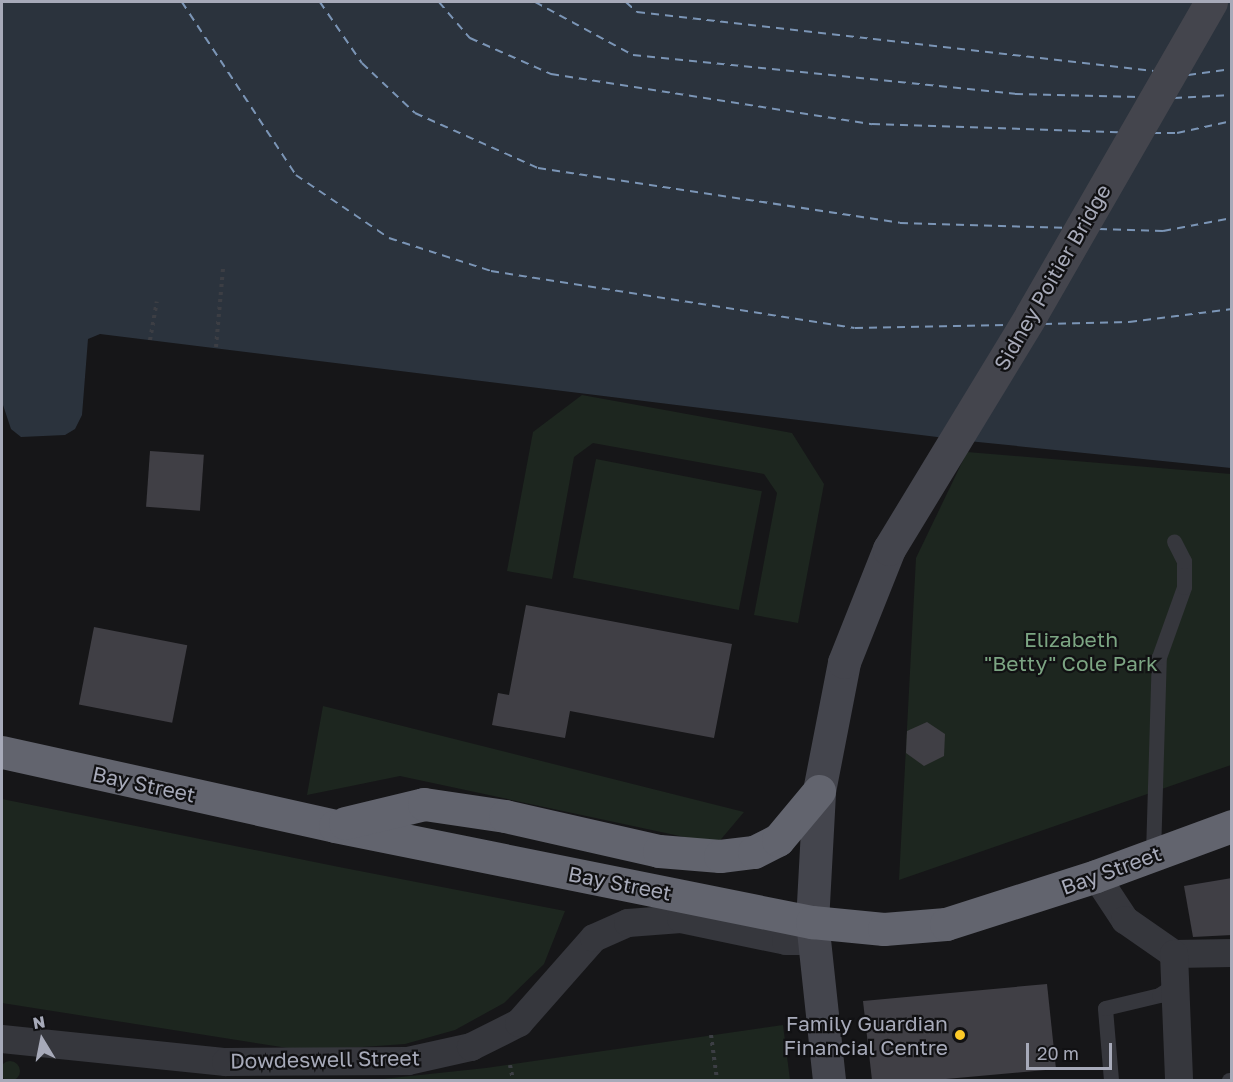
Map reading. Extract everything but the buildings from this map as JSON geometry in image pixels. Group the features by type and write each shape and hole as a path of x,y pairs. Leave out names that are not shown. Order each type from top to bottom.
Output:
{"highway":[{"name":"Bay Street","path":"2,752 813,932 946,924 1096,876 1232,826"},
{"path":"334,826 424,804 505,816 659,851 720,856 754,852 778,840 819,791"}],"main road":[{"name":"Sidney Poitier Bridge","path":"829,1080 813,932 819,791 844,662 889,549 1031,315 1211,2"}],"street":[{"path":"1096,876 1125,920 1174,954 1232,953"},
{"name":"Dowdeswell Street","path":"2,1039 267,1071 408,1061 493,1039 519,1023 594,938 628,922 681,919 786,941 813,932"},
{"path":"1174,954 1179,1080"}],"lane":[{"path":"1153,854 1159,657 1184,587 1184,561 1174,541"},
{"path":"1111,1080 1105,1008 1160,995 1176,984"}],"path":[{"path":"216,347 223,268"},
{"path":"150,340 157,302"},
{"path":"711,1035 717,1080"},
{"path":"510,1065 513,1080"}],"green space":[{"path":"582,395 792,433 824,484 798,623 754,615 777,493 764,474 593,443 574,457 552,579 507,571 533,432"},
{"name":"Elizabeth \"Betty\" Cole Park","path":"967,452 1231,474 1231,765 899,880 916,558"},
{"path":"596,459 762,491 739,610 573,578"},
{"path":"323,706 744,812 717,844 400,776 307,795"},
{"path":"2,799 565,911 544,964 504,1003 455,1030 405,1044 307,1051 2,1003"},
{"path":"783,1025 790,1080 373,1080 486,1068"},
{"path":"10,1061 17,1064 20,1071 17,1078 10,1081 3,1078 0,1071 3,1064"}],"shaded area":[{"path":"2,2 1231,2 1231,468 978,442 100,334 88,339 82,415 75,429 65,435 21,437 11,429 2,402"}],"ferry route":[{"path":"182,2 296,175 389,238 491,271 855,328 1006,325"},
{"path":"320,2 362,63 415,113 538,168 900,223 1064,228"},
{"path":"439,2 470,38 551,74 872,124 1118,132"},
{"path":"535,2 633,55 1015,94 1139,97"},
{"path":"626,2 637,12 1154,71"},
{"path":"1188,75 1232,69"},
{"path":"1174,98 1232,95"},
{"path":"1153,133 1177,133 1232,121"},
{"path":"1099,229 1163,231 1232,218"},
{"path":"1044,324 1129,322 1232,309"}],"place":[{"name":"Family Guardian Financial Centre","path":"960,1035"}]}
